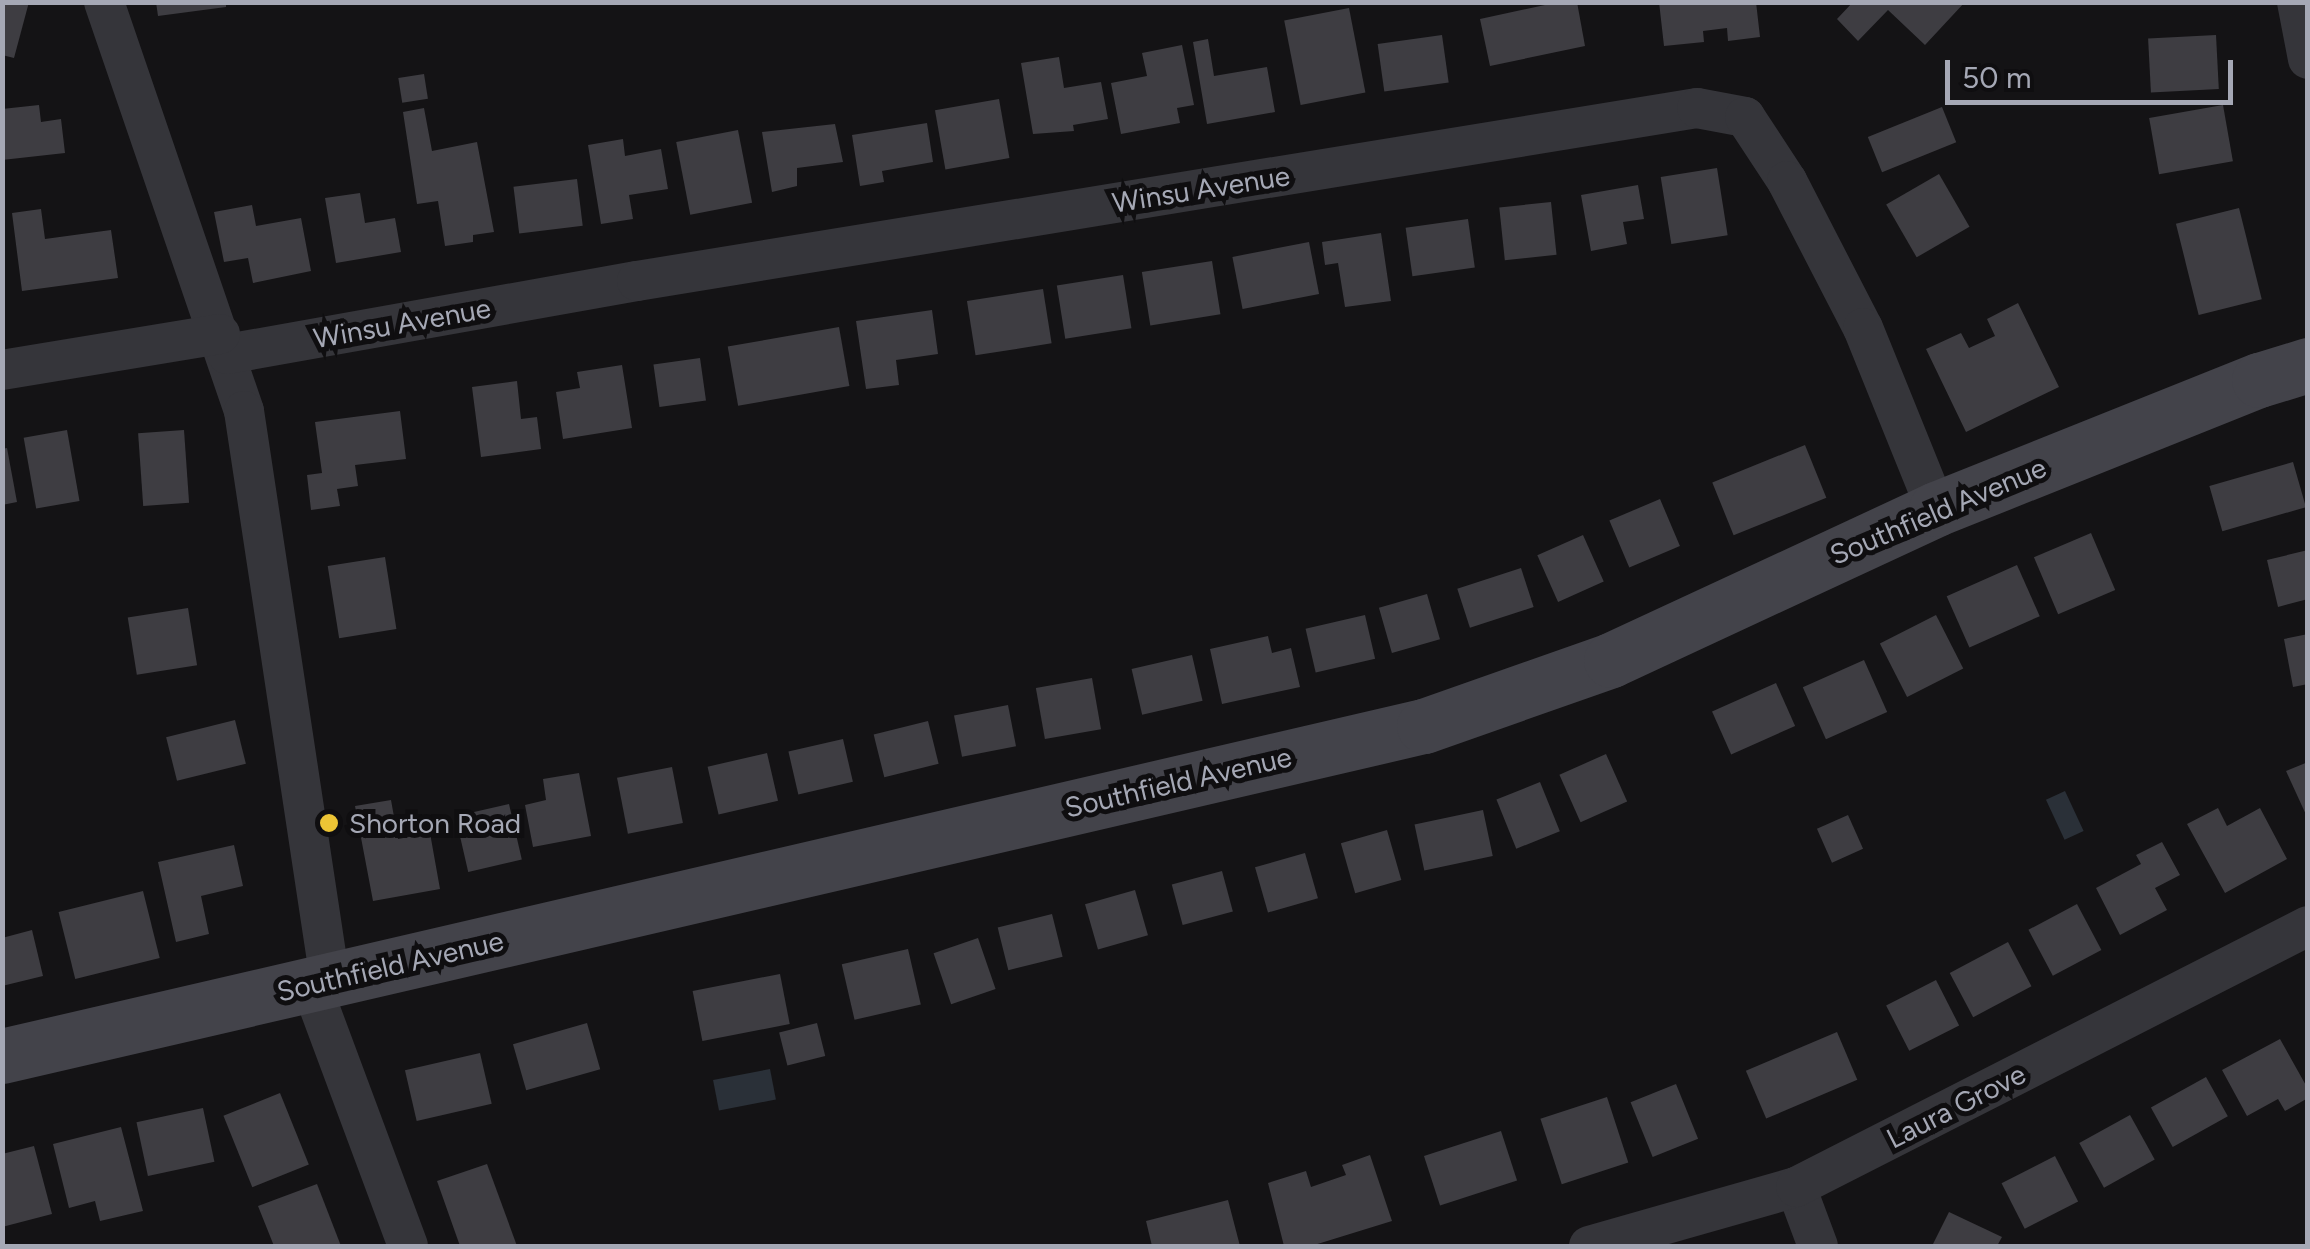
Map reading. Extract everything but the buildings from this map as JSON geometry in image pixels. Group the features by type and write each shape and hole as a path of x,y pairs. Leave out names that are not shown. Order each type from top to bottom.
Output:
{"street":[{"path":"104,2 224,344 247,430 320,982 408,1246"},
{"path":"2301,8 2308,59"},
{"name":"Winsu Avenue","path":"2,370 224,344 618,284 1696,108 1745,118 1787,181 1863,328 1936,509"},
{"name":"Southfield Avenue","path":"2,1056 1424,726 1611,660 1936,509 2258,380 2308,365"},
{"name":"Laura Grove","path":"1590,1246 1796,1187 2308,926"},
{"path":"1796,1187 1818,1246"}],"shaded area":[{"path":"2065,791 2084,831 2065,840 2046,800"},
{"path":"770,1069 776,1099 719,1110 713,1080"}],"place":[{"name":"Shorton Road","path":"329,823"}]}
